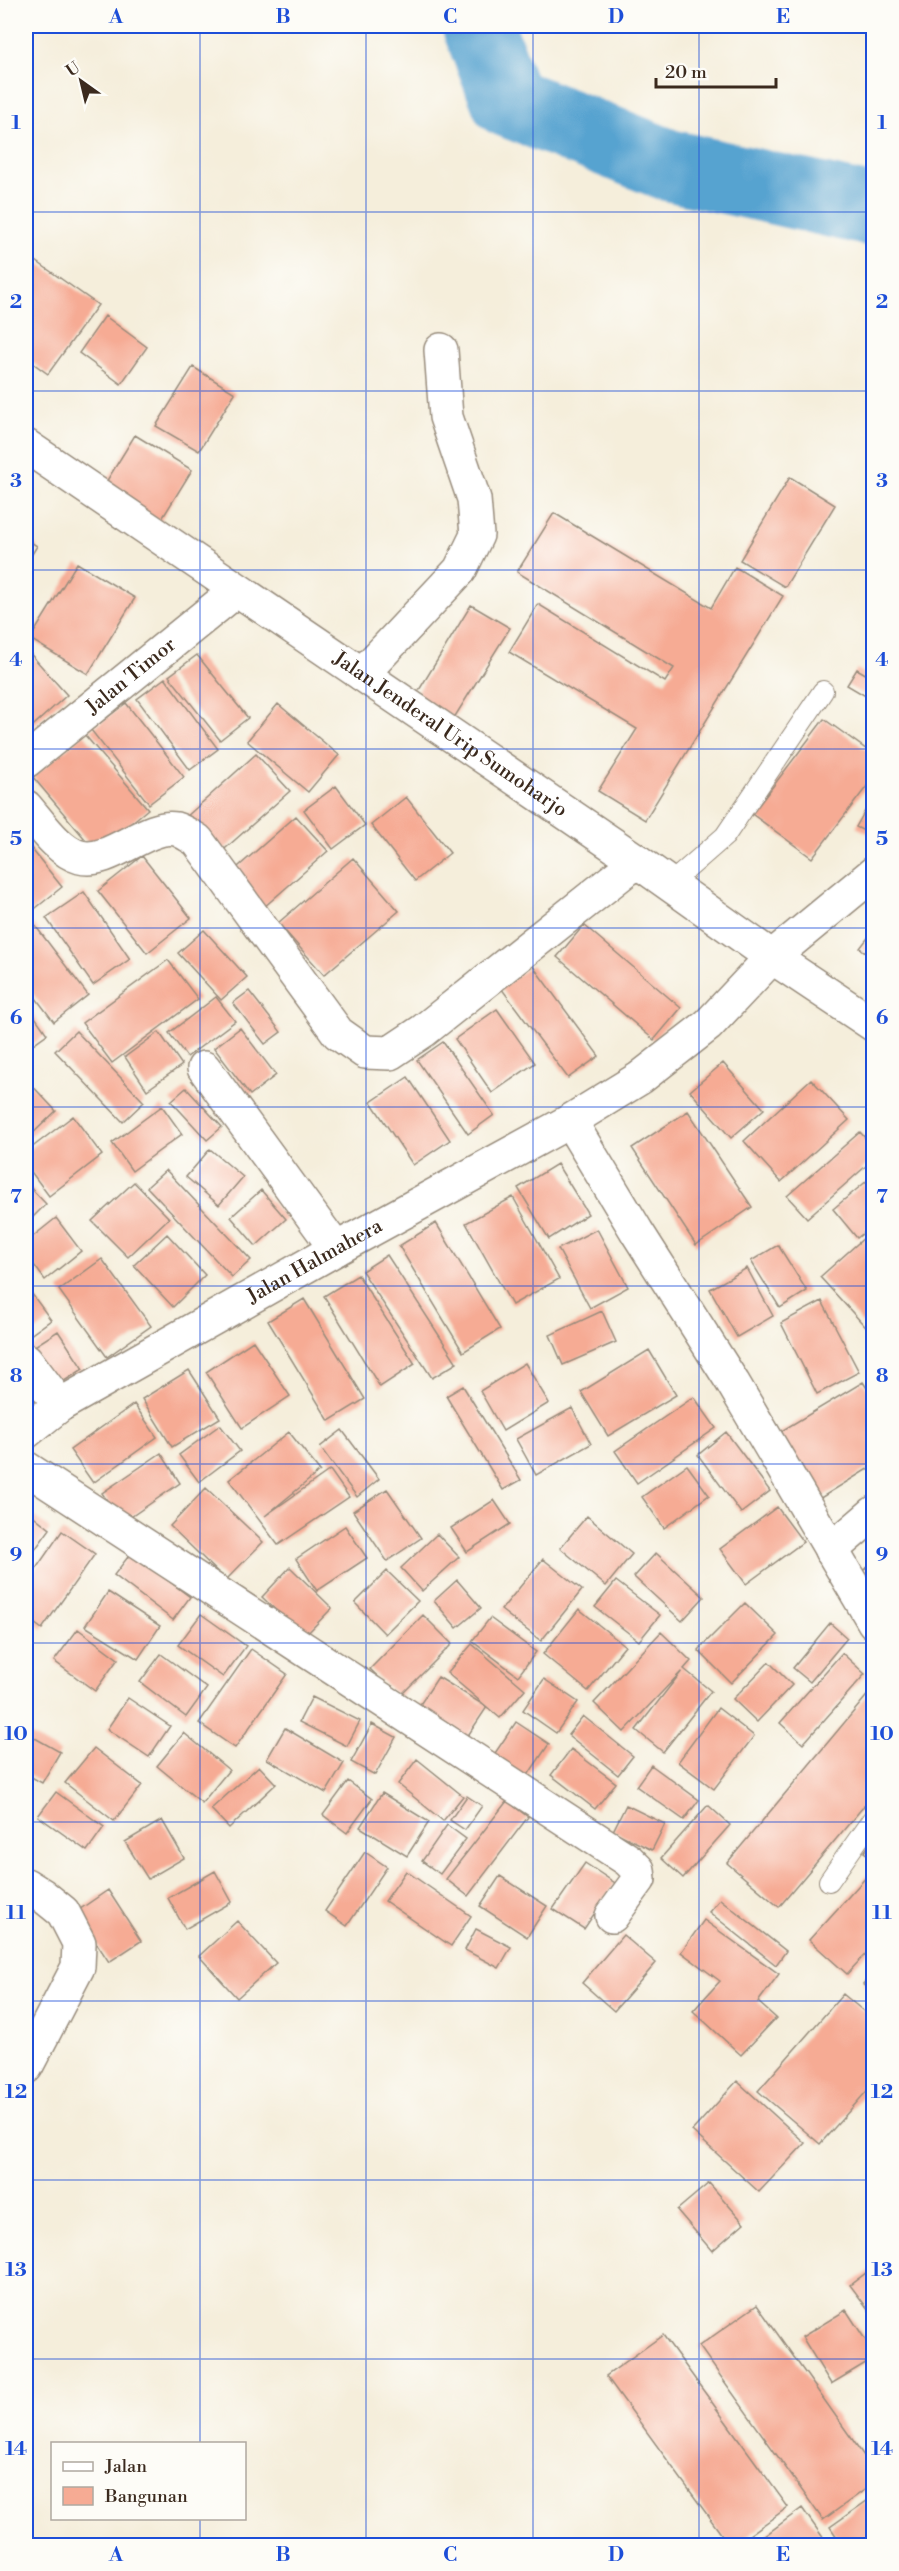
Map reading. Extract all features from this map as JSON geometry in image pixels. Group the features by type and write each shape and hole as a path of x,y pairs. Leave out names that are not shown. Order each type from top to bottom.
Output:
{"main road":[{"path":"362,675 460,570 477,535 474,499 446,417 441,350"},
{"name":"Jalan Jenderal Urip Sumoharjo","path":"26,446 637,861 873,1025"},
{"name":"Jalan Timor","path":"26,761 237,590"},
{"path":"26,807 61,846 80,857 104,856 149,833 176,829 197,840 338,1033 365,1052 390,1053 423,1031 637,861"},
{"name":"Jalan Halmahera","path":"26,1432 60,1405 336,1249 570,1121 640,1078 708,1025 772,957 873,873"},
{"path":"204,1068 336,1249"},
{"path":"570,1121 733,1383 873,1622"},
{"path":"26,1360 60,1405"},
{"path":"26,1468 628,1860 638,1870 639,1879 612,1916"},
{"path":"831,1550 873,1513"},
{"path":"26,1885 63,1912 79,1943 79,1951 78,1967 26,2067"}],"lane":[{"path":"670,884 725,836 823,691"},
{"path":"829,1881 873,1817"}],"building":[{"path":"26,202 33,207 26,218"},
{"path":"26,254 98,305 48,374 26,358"},
{"path":"105,316 147,347 121,384 79,353"},
{"path":"193,367 235,393 199,451 156,426"},
{"path":"135,435 192,470 160,522 103,487"},
{"path":"790,477 835,505 785,587 740,560"},
{"path":"554,513 711,608 735,567 783,596 645,820 598,791 637,729 509,652 538,604 665,682 674,668 517,572"},
{"path":"26,539 37,546 26,564"},
{"path":"77,563 135,598 88,674 30,639"},
{"path":"471,605 510,628 454,718 416,695"},
{"path":"26,649 67,695 26,732"},
{"path":"197,655 248,718 220,740 169,676"},
{"path":"857,669 874,679 874,701 847,685"},
{"path":"165,678 218,749 190,770 137,699"},
{"path":"126,703 184,777 149,804 91,730"},
{"path":"278,704 339,755 308,792 247,741"},
{"path":"824,719 874,755 874,777 812,858 752,814"},
{"path":"84,734 148,809 96,852 33,777"},
{"path":"256,754 290,791 218,855 185,818"},
{"path":"336,786 365,825 333,849 304,810"},
{"path":"874,795 874,836 856,827"},
{"path":"406,797 450,853 415,881 371,825"},
{"path":"296,816 328,851 263,908 231,873"},
{"path":"26,842 62,887 26,916"},
{"path":"142,856 191,918 147,953 98,891"},
{"path":"353,858 399,911 324,975 278,923"},
{"path":"84,892 130,959 93,985 46,918"},
{"path":"34,924 88,995 54,1022 26,985 26,931"},
{"path":"584,925 681,1008 654,1040 557,957"},
{"path":"204,930 247,977 221,1000 178,953"},
{"path":"874,930 874,958 860,948"},
{"path":"168,960 198,999 112,1063 82,1023"},
{"path":"532,965 599,1056 568,1078 501,988"},
{"path":"249,991 281,1032 265,1044 233,1003"},
{"path":"216,997 235,1021 187,1057 169,1033"},
{"path":"26,1004 47,1034 26,1049"},
{"path":"497,1009 535,1063 492,1093 455,1039"},
{"path":"240,1028 276,1075 250,1095 214,1048"},
{"path":"76,1031 144,1102 123,1122 55,1051"},
{"path":"159,1032 182,1065 147,1090 125,1057"},
{"path":"443,1042 494,1115 468,1134 417,1060"},
{"path":"723,1063 764,1109 731,1138 690,1091"},
{"path":"408,1077 450,1140 413,1165 371,1102"},
{"path":"26,1079 56,1111 26,1140"},
{"path":"811,1079 849,1120 781,1182 744,1141"},
{"path":"186,1088 222,1127 207,1140 171,1101"},
{"path":"162,1106 182,1134 132,1171 112,1143"},
{"path":"688,1111 752,1207 696,1245 632,1148"},
{"path":"73,1116 102,1155 49,1196 26,1165 26,1152"},
{"path":"860,1132 874,1148 874,1159 807,1218 787,1196"},
{"path":"210,1149 243,1177 219,1205 186,1177"},
{"path":"557,1164 588,1214 549,1239 518,1188"},
{"path":"166,1170 251,1260 232,1277 147,1187"},
{"path":"874,1175 874,1225 857,1238 833,1209"},
{"path":"134,1182 169,1218 128,1257 92,1221"},
{"path":"26,1183 46,1204 26,1224"},
{"path":"261,1190 286,1219 256,1246 231,1217"},
{"path":"513,1197 559,1279 512,1305 466,1223"},
{"path":"56,1218 81,1251 45,1280 26,1254 26,1242"},
{"path":"436,1223 500,1329 463,1352 399,1246"},
{"path":"597,1229 628,1287 590,1308 558,1249"},
{"path":"874,1229 874,1336 820,1277"},
{"path":"167,1234 205,1275 173,1307 134,1265"},
{"path":"778,1245 807,1291 780,1308 751,1261"},
{"path":"387,1255 457,1363 432,1378 362,1271"},
{"path":"102,1259 151,1326 107,1357 59,1290"},
{"path":"747,1268 773,1316 737,1337 710,1289"},
{"path":"358,1275 415,1364 380,1387 324,1296"},
{"path":"26,1286 51,1320 26,1338"},
{"path":"304,1299 365,1399 329,1421 268,1321"},
{"path":"822,1301 859,1372 817,1394 781,1323"},
{"path":"602,1311 616,1342 563,1365 550,1335"},
{"path":"58,1331 83,1369 55,1387 30,1349"},
{"path":"253,1341 290,1396 242,1428 206,1372"},
{"path":"649,1350 676,1395 608,1436 581,1392"},
{"path":"525,1363 549,1403 503,1431 480,1391"},
{"path":"189,1370 220,1418 172,1447 142,1399"},
{"path":"863,1382 874,1399 874,1465 819,1499 778,1433"},
{"path":"463,1386 521,1480 503,1490 446,1396"},
{"path":"694,1397 716,1428 637,1483 615,1451"},
{"path":"134,1404 157,1437 93,1483 70,1450"},
{"path":"572,1408 591,1444 536,1475 516,1439"},
{"path":"220,1425 240,1451 199,1482 179,1455"},
{"path":"342,1430 379,1479 357,1497 320,1447"},
{"path":"289,1432 320,1471 265,1516 330,1470 349,1497 278,1545 229,1480"},
{"path":"726,1432 770,1491 741,1513 698,1455"},
{"path":"161,1453 180,1483 122,1523 102,1493"},
{"path":"687,1465 709,1495 664,1528 642,1497"},
{"path":"206,1488 263,1542 226,1580 170,1526"},
{"path":"387,1489 421,1538 387,1561 353,1511"},
{"path":"494,1500 510,1524 467,1552 451,1528"},
{"path":"777,1507 803,1542 746,1584 720,1549"},
{"path":"26,1510 50,1529 26,1562"},
{"path":"587,1516 632,1554 606,1586 560,1548"},
{"path":"345,1526 367,1558 317,1591 296,1559"},
{"path":"62,1531 95,1554 42,1629 26,1617 26,1583"},
{"path":"437,1534 459,1557 422,1591 401,1568"},
{"path":"131,1553 190,1597 173,1620 114,1575"},
{"path":"656,1553 704,1597 682,1621 634,1577"},
{"path":"543,1559 582,1590 541,1641 501,1610"},
{"path":"874,1562 874,1607 852,1579"},
{"path":"290,1567 332,1608 304,1637 262,1597"},
{"path":"387,1571 418,1601 385,1634 355,1603"},
{"path":"457,1580 481,1608 457,1628 434,1601"},
{"path":"616,1581 660,1615 639,1641 595,1607"},
{"path":"108,1592 160,1626 138,1659 85,1626"},
{"path":"745,1603 778,1635 731,1683 698,1650"},
{"path":"579,1609 625,1646 588,1691 543,1654"},
{"path":"201,1614 246,1646 223,1677 178,1645"},
{"path":"423,1615 452,1644 399,1697 370,1669"},
{"path":"490,1618 536,1652 518,1676 472,1641"},
{"path":"830,1623 847,1638 810,1682 793,1668"},
{"path":"78,1629 118,1659 95,1691 54,1661"},
{"path":"661,1632 691,1661 684,1669 711,1691 663,1752 636,1730 682,1671 624,1732 594,1703"},
{"path":"472,1644 525,1689 500,1718 447,1673"},
{"path":"251,1649 287,1674 235,1748 199,1723"},
{"path":"842,1653 865,1674 803,1744 780,1723"},
{"path":"161,1654 207,1688 186,1717 140,1682"},
{"path":"769,1662 792,1685 757,1722 733,1699"},
{"path":"438,1677 487,1707 465,1740 417,1709"},
{"path":"544,1679 578,1702 556,1733 523,1710"},
{"path":"870,1692 874,1695 874,1794 779,1907 727,1863"},
{"path":"312,1697 360,1721 347,1746 299,1722"},
{"path":"128,1698 170,1726 149,1757 107,1729"},
{"path":"718,1708 754,1736 714,1789 678,1762"},
{"path":"583,1716 633,1756 618,1775 568,1735"},
{"path":"516,1722 549,1744 522,1784 489,1762"},
{"path":"372,1724 396,1737 375,1775 351,1762"},
{"path":"285,1728 344,1763 326,1793 267,1759"},
{"path":"26,1733 60,1752 42,1783 26,1774"},
{"path":"184,1733 229,1770 202,1803 157,1766"},
{"path":"94,1748 142,1785 114,1821 65,1783"},
{"path":"571,1749 616,1783 595,1809 551,1775"},
{"path":"417,1759 463,1796 443,1821 398,1784"},
{"path":"651,1765 699,1800 684,1820 636,1786"},
{"path":"259,1766 276,1784 229,1828 211,1809"},
{"path":"348,1781 372,1799 347,1833 323,1815"},
{"path":"56,1792 104,1827 87,1851 38,1816"},
{"path":"382,1793 429,1822 407,1856 360,1827"},
{"path":"467,1796 482,1806 465,1830 450,1820"},
{"path":"507,1801 528,1817 468,1896 446,1879"},
{"path":"626,1805 665,1824 652,1850 613,1831"},
{"path":"708,1805 730,1825 683,1878 661,1858"},
{"path":"162,1820 184,1858 148,1879 125,1842"},
{"path":"447,1825 466,1839 440,1874 422,1861"},
{"path":"874,1839 874,1859 864,1852"},
{"path":"365,1852 387,1867 347,1926 325,1911"},
{"path":"585,1863 615,1883 584,1929 553,1909"},
{"path":"215,1871 232,1902 185,1929 168,1898"},
{"path":"406,1871 471,1916 451,1946 385,1901"},
{"path":"870,1873 874,1876 874,1945 847,1974 809,1940"},
{"path":"500,1876 547,1906 527,1937 480,1906"},
{"path":"108,1890 141,1941 109,1962 76,1912"},
{"path":"720,1899 786,1951 776,1965 709,1912"},
{"path":"704,1920 779,1974 758,2002 776,2018 741,2055 693,2011 720,1981 681,1952"},
{"path":"237,1921 276,1963 237,1998 199,1956"},
{"path":"476,1929 511,1947 499,1968 465,1950"},
{"path":"623,1935 656,1963 614,2011 582,1983"},
{"path":"874,1972 874,1993 863,1984"},
{"path":"843,1994 874,2020 874,2083 820,2144 758,2091"},
{"path":"737,2081 805,2143 759,2192 692,2131"},
{"path":"709,2183 744,2223 712,2251 677,2210"},
{"path":"874,2267 874,2317 850,2285"},
{"path":"757,2305 874,2470 874,2483 823,2520 699,2346"},
{"path":"846,2310 874,2353 874,2358 831,2384 802,2337"},
{"path":"663,2335 788,2507 734,2546 730,2546 606,2376"},
{"path":"874,2496 874,2546 843,2546 830,2527"},
{"path":"802,2508 829,2546 751,2546"}],"waterway":[{"path":"478,26 507,101 668,165 874,211"}]}
